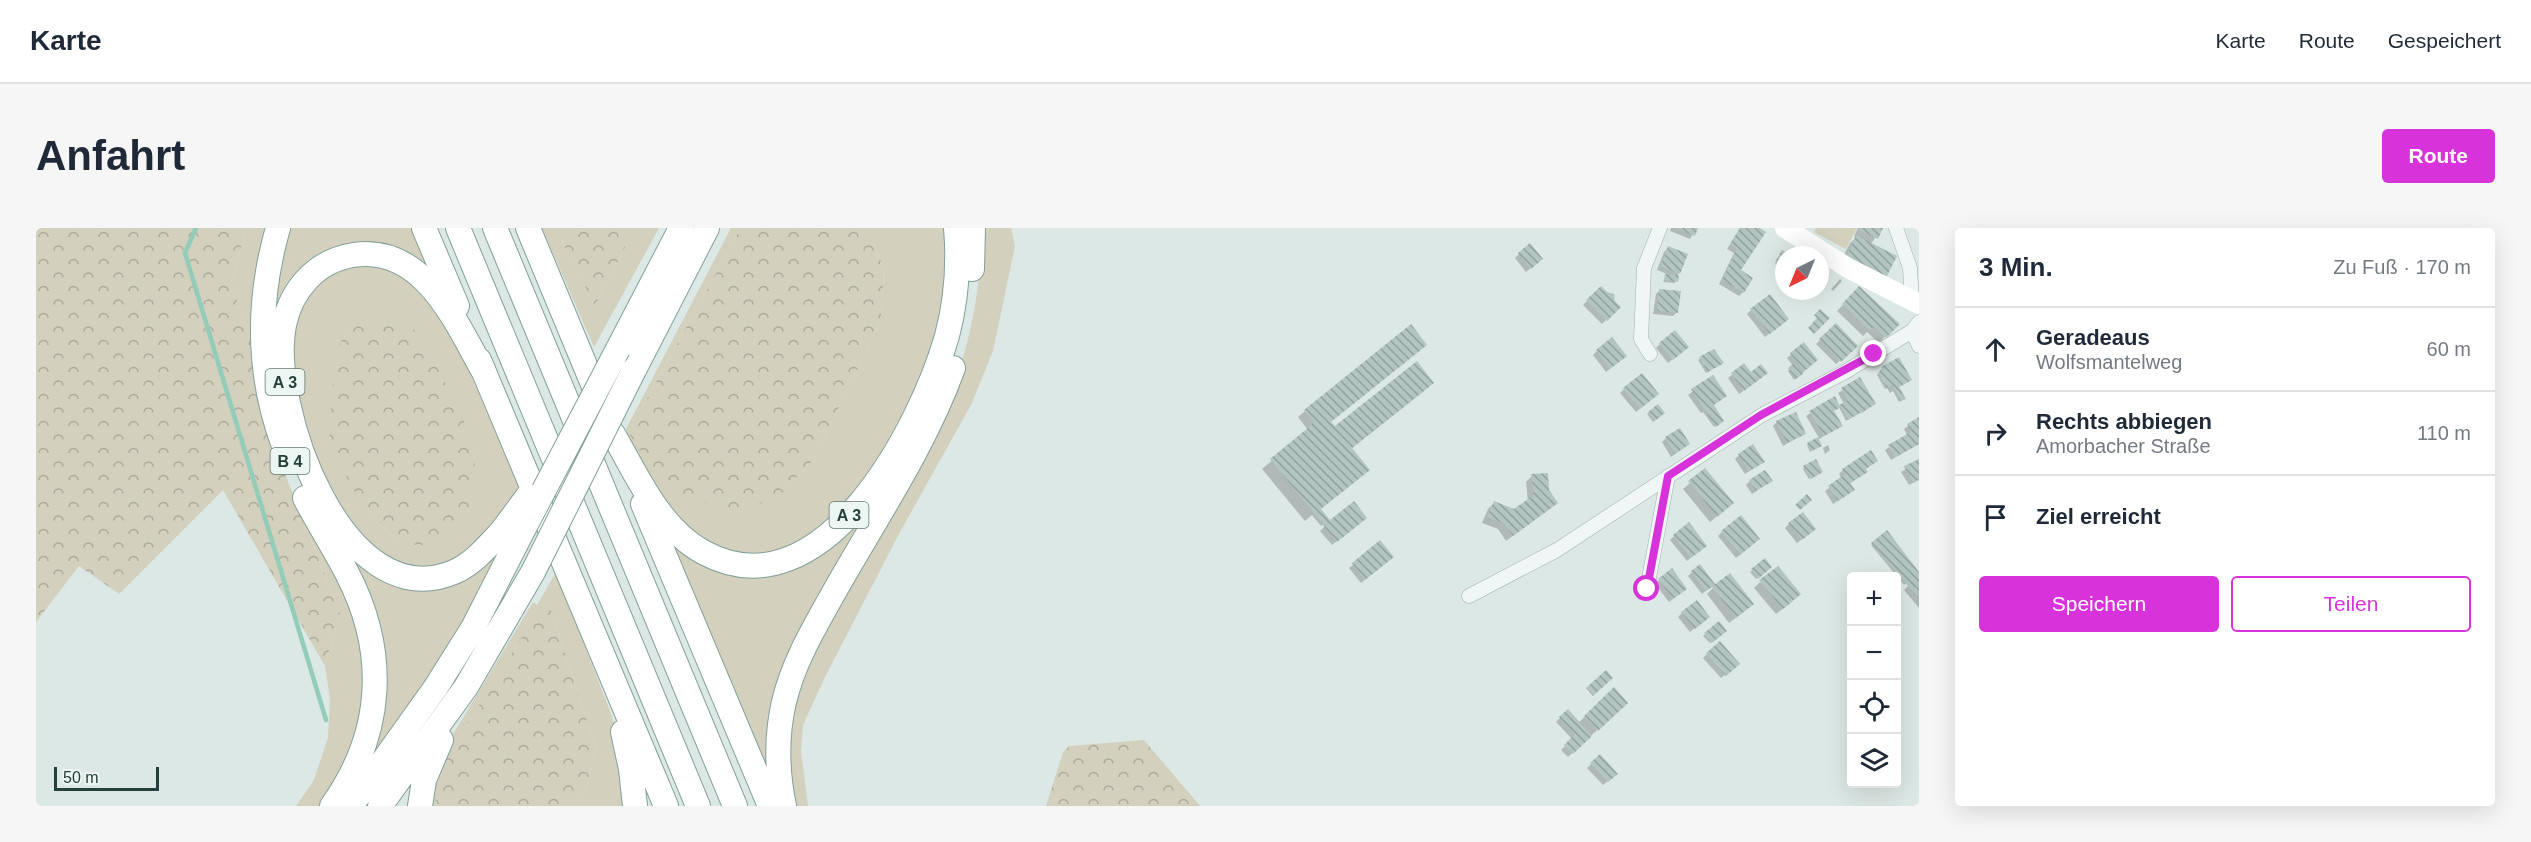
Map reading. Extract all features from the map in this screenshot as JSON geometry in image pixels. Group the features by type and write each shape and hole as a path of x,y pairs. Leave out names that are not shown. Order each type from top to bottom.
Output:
{"highway":[{"name":"B 4","path":"278,228 268,268 262,327 262,350 270,401 279,434 304,497 358,597 374,654 375,681 368,733 353,773 332,806"},
{"path":"424,228 666,806"},
{"path":"458,228 698,806"},
{"path":"495,228 735,806"},
{"path":"528,228 770,806"},
{"path":"351,806 461,648 512,531 575,431 681,228"},
{"name":"A 3","path":"613,434 665,519 683,539 704,552 734,563 757,564 787,558 815,546 848,517 876,483 907,434 929,387 948,334 956,270 956,228"},
{"path":"784,806 779,774 778,743 788,687 804,646 936,413 954,366 966,321 972,276 973,228"},
{"path":"420,806 429,766 466,687 533,572 707,230"},
{"name":"A 3","path":"485,374 449,311 432,288 406,265 383,256 350,256 321,267 297,290 284,325 282,355 285,387 301,447 327,507 346,535 360,550 377,564 393,572 412,577 435,577 463,567 512,531"},
{"path":"606,660 631,769 635,806"},
{"path":"380,806 466,687"}],"street":[{"path":"1650,354 1641,339 1644,268 1660,228"},
{"path":"1785,228 1848,268 1915,302"},
{"path":"1896,228 1910,268 1915,302"},
{"path":"1469,596 1557,550 1761,415 1845,372 1916,326 1919,346"},
{"path":"1647,589 1668,476"}],"green space":[{"path":"36,228 247,228 231,282 259,364 275,449 340,613 325,666 223,490 119,594 79,566 36,622"},
{"path":"247,228 273,228 259,364 231,282"},
{"path":"284,228 420,228 457,316 438,288 416,265 389,251 372,248 354,249 311,266 287,298 277,343 280,393 294,445 314,494 339,535 366,564 389,577 416,583 443,582 468,572 486,559 502,542 529,505 446,658 382,753 340,806 365,765 376,735 381,712 383,681 381,652 365,598 295,465 276,399 269,331 271,296"},
{"path":"542,228 555,228 595,306 635,228 659,228 594,347"},
{"path":"555,228 635,228 595,306"},
{"path":"731,228 744,228 738,233 642,408 783,492 813,460 881,317 884,270 869,228 951,228 942,331 879,470 805,545 747,559 687,534 635,455 626,429"},
{"path":"744,228 869,228 884,270 881,317 813,460 783,492 744,512 696,500 661,485 630,435 642,408 738,233"},
{"path":"980,228 1011,228 1015,246 993,351 971,405 900,532 825,677 803,725 801,751 808,806 792,806 785,750 799,675 962,361 977,295"},
{"path":"1816,228 1857,228 1846,249 1814,232"},
{"path":"355,260 411,276 450,327 520,488 480,548 431,573 379,560 318,475 288,367 301,293","holes":["372,321 476,446 474,475 405,544 378,524 365,511 344,337 355,327"]},
{"path":"397,320 415,330 426,343 476,446 472,508 464,523 449,538 433,546 405,544 378,524 365,511 329,445 335,351 344,337 355,327 372,321"},
{"path":"953,349 808,628 777,797 661,535 707,560 815,553"},
{"path":"293,494 332,558 361,622 365,720 324,806 296,806 313,782 328,738 330,699 325,666 340,613"},
{"path":"556,572 618,735 631,806 576,806 585,791 596,749 547,598 434,796 438,806 425,806 443,751 533,602 537,605"},
{"path":"547,598 596,749 585,791 576,806 438,806 434,796 439,768"},
{"path":"1144,740 1200,806 1046,806 1063,752 1069,746"}],"building":[{"path":"1675,228 1698,228 1695,236"},
{"path":"1740,228 1760,228 1766,232 1741,270 1753,278 1744,293 1722,280 1737,249 1730,244"},
{"path":"1860,228 1883,228 1878,239 1859,230"},
{"path":"1856,235 1897,256 1886,278 1846,257"},
{"path":"1530,243 1543,259 1531,269 1518,253"},
{"path":"1668,246 1688,254 1680,274 1660,266"},
{"path":"1665,274 1679,275 1678,282 1664,280"},
{"path":"1601,286 1607,292 1614,294 1615,301 1621,307 1607,321 1586,300"},
{"path":"1859,286 1900,324 1886,338 1874,326 1870,331 1842,304"},
{"path":"1659,289 1681,291 1678,313 1657,311"},
{"path":"1770,294 1789,319 1770,334 1750,309"},
{"path":"1820,309 1830,318 1814,334 1808,328 1817,318 1814,315"},
{"path":"1836,323 1858,346 1841,362 1819,339"},
{"path":"1411,324 1427,345 1331,422 1335,426 1417,361 1434,383 1352,448 1370,470 1321,509 1330,520 1354,501 1367,518 1337,542 1270,459 1314,423 1304,410"},
{"path":"1675,330 1689,347 1673,360 1659,343"},
{"path":"1612,337 1627,356 1610,369 1596,350"},
{"path":"1804,342 1818,360 1804,371 1790,353"},
{"path":"1714,349 1724,363 1708,372 1699,357"},
{"path":"1899,357 1912,380 1899,387 1906,399 1901,401 1892,385 1887,388 1878,372 1883,370 1881,367"},
{"path":"1744,363 1751,372 1761,364 1768,373 1744,391 1731,373"},
{"path":"1794,363 1803,374 1796,379 1788,368"},
{"path":"1642,373 1659,394 1640,409 1623,388"},
{"path":"1713,375 1727,396 1714,405 1724,421 1716,427 1691,389"},
{"path":"1860,377 1876,404 1848,420 1841,407 1834,411 1843,426 1824,436 1809,411 1835,396 1839,405 1848,400 1841,388"},
{"path":"1658,404 1665,413 1655,421 1648,412"},
{"path":"1796,412 1806,434 1787,443 1776,421"},
{"path":"1919,417 1919,444 1895,457 1888,445 1911,432 1907,424"},
{"path":"1680,428 1690,444 1675,454 1665,437"},
{"path":"1818,437 1822,446 1812,451 1807,443"},
{"path":"1753,444 1765,462 1749,471 1738,454"},
{"path":"1871,450 1878,461 1866,469 1868,472 1850,483 1855,490 1838,501 1828,486 1845,474 1842,469"},
{"path":"1816,459 1823,472 1811,479 1803,466"},
{"path":"1919,459 1919,479 1913,482 1904,466"},
{"path":"1705,468 1734,503 1717,517 1688,481"},
{"path":"1765,470 1773,481 1756,491 1749,480"},
{"path":"1548,473 1549,490 1558,503 1513,536 1504,523 1487,517 1494,501 1514,509 1534,495 1531,474"},
{"path":"1807,494 1812,500 1800,510 1795,505"},
{"path":"1803,512 1816,529 1802,540 1788,523"},
{"path":"1741,515 1760,539 1740,555 1721,531"},
{"path":"1689,522 1707,546 1691,558 1673,535"},
{"path":"1887,530 1919,572 1919,599 1901,578 1901,572 1896,572 1871,543"},
{"path":"1380,540 1394,557 1365,580 1352,563"},
{"path":"1765,558 1772,567 1758,579 1751,569"},
{"path":"1700,564 1715,584 1730,573 1754,604 1736,618 1712,587 1706,591 1691,571"},
{"path":"1778,566 1801,594 1783,609 1759,580"},
{"path":"1672,568 1687,589 1673,599 1658,579"},
{"path":"1697,600 1710,617 1695,629 1681,612"},
{"path":"1719,621 1727,631 1712,643 1704,633"},
{"path":"1720,641 1740,664 1726,676 1706,653"},
{"path":"1606,670 1613,678 1593,696 1586,688"},
{"path":"1614,687 1628,703 1598,731 1584,716"},
{"path":"1568,709 1592,736 1573,754 1564,745 1575,734 1559,717"},
{"path":"1600,754 1618,774 1608,782 1590,763"}],"waterway":[{"path":"196,228 185,253 326,720"}],"route":[{"path":"1647,589 1668,476 1761,415 1845,372 1874,354"}]}
